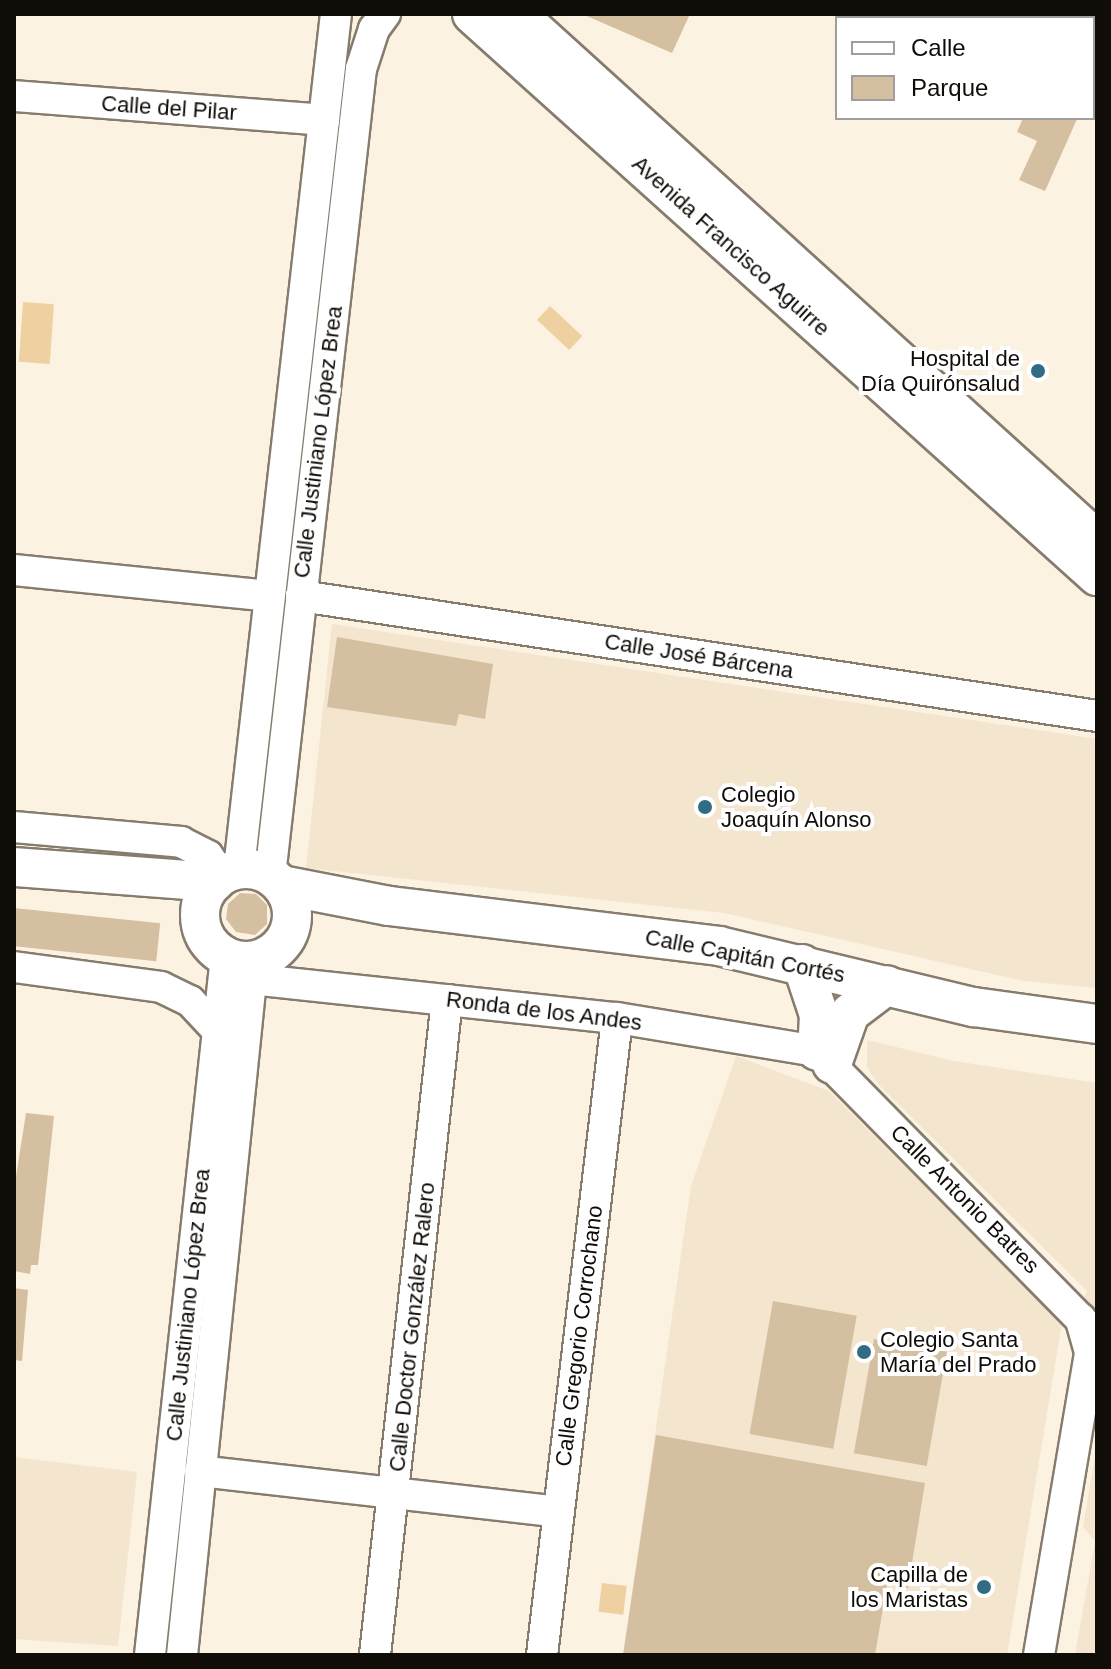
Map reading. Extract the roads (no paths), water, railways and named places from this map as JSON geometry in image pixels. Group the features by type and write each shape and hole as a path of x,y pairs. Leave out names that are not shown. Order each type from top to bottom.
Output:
{"main road":[{"name":"Avenida Francisco Aguirre","path":"472,14 1097,576"},
{"name":"Avenida Francisco Aguirre","path":"517,14 1097,540"},
{"name":"Calle Capitán Cortés","path":"14,867 119,878 245,878 389,906 594,929 802,964 974,1007 1097,1024"},
{"name":"Calle Capitán Cortés","path":"119,878 164,898 201,924 211,944 253,959 351,910 389,906"},
{"path":"201,924 202,901 245,878 292,915 253,959"},
{"path":"802,964 819,1015 824,1058"},
{"path":"824,1058 850,1013 887,985"}],"street":[{"name":"Calle Justiniano López Brea","path":"245,878 269,596 336,14"},
{"name":"Calle Justiniano López Brea","path":"245,878 301,596 361,69 374,29 385,14"},
{"name":"Calle del Pilar","path":"14,96 324,120"},
{"path":"14,570 269,596"},
{"name":"Calle José Bárcena","path":"301,596 1097,716"},
{"path":"14,827 181,842 245,878"},
{"name":"Calle Justiniano López Brea","path":"150,1655 216,1029 253,959"},
{"name":"Calle Justiniano López Brea","path":"182,1655 253,959"},
{"name":"Ronda de los Andes","path":"253,959 447,1000 617,1018 824,1058"},
{"path":"14,967 161,987 190,1001 216,1029"},
{"name":"Calle Doctor González Ralero","path":"375,1655 447,1000"},
{"name":"Calle Gregorio Corrochano","path":"542,1655 617,1018"},
{"name":"Calle Antonio Batres","path":"824,1058 1077,1312 1097,1336"},
{"path":"1039,1655 1090,1352 1077,1312"},
{"path":"200,1471 558,1512"}],"place":[{"name":"Hospital de Día Quirónsalud","path":"1038,371"},
{"name":"Colegio Joaquín Alonso","path":"705,807"},
{"name":"Colegio Santa María del Prado","path":"864,1352"},
{"name":"Capilla de los Maristas","path":"984,1587"}]}
